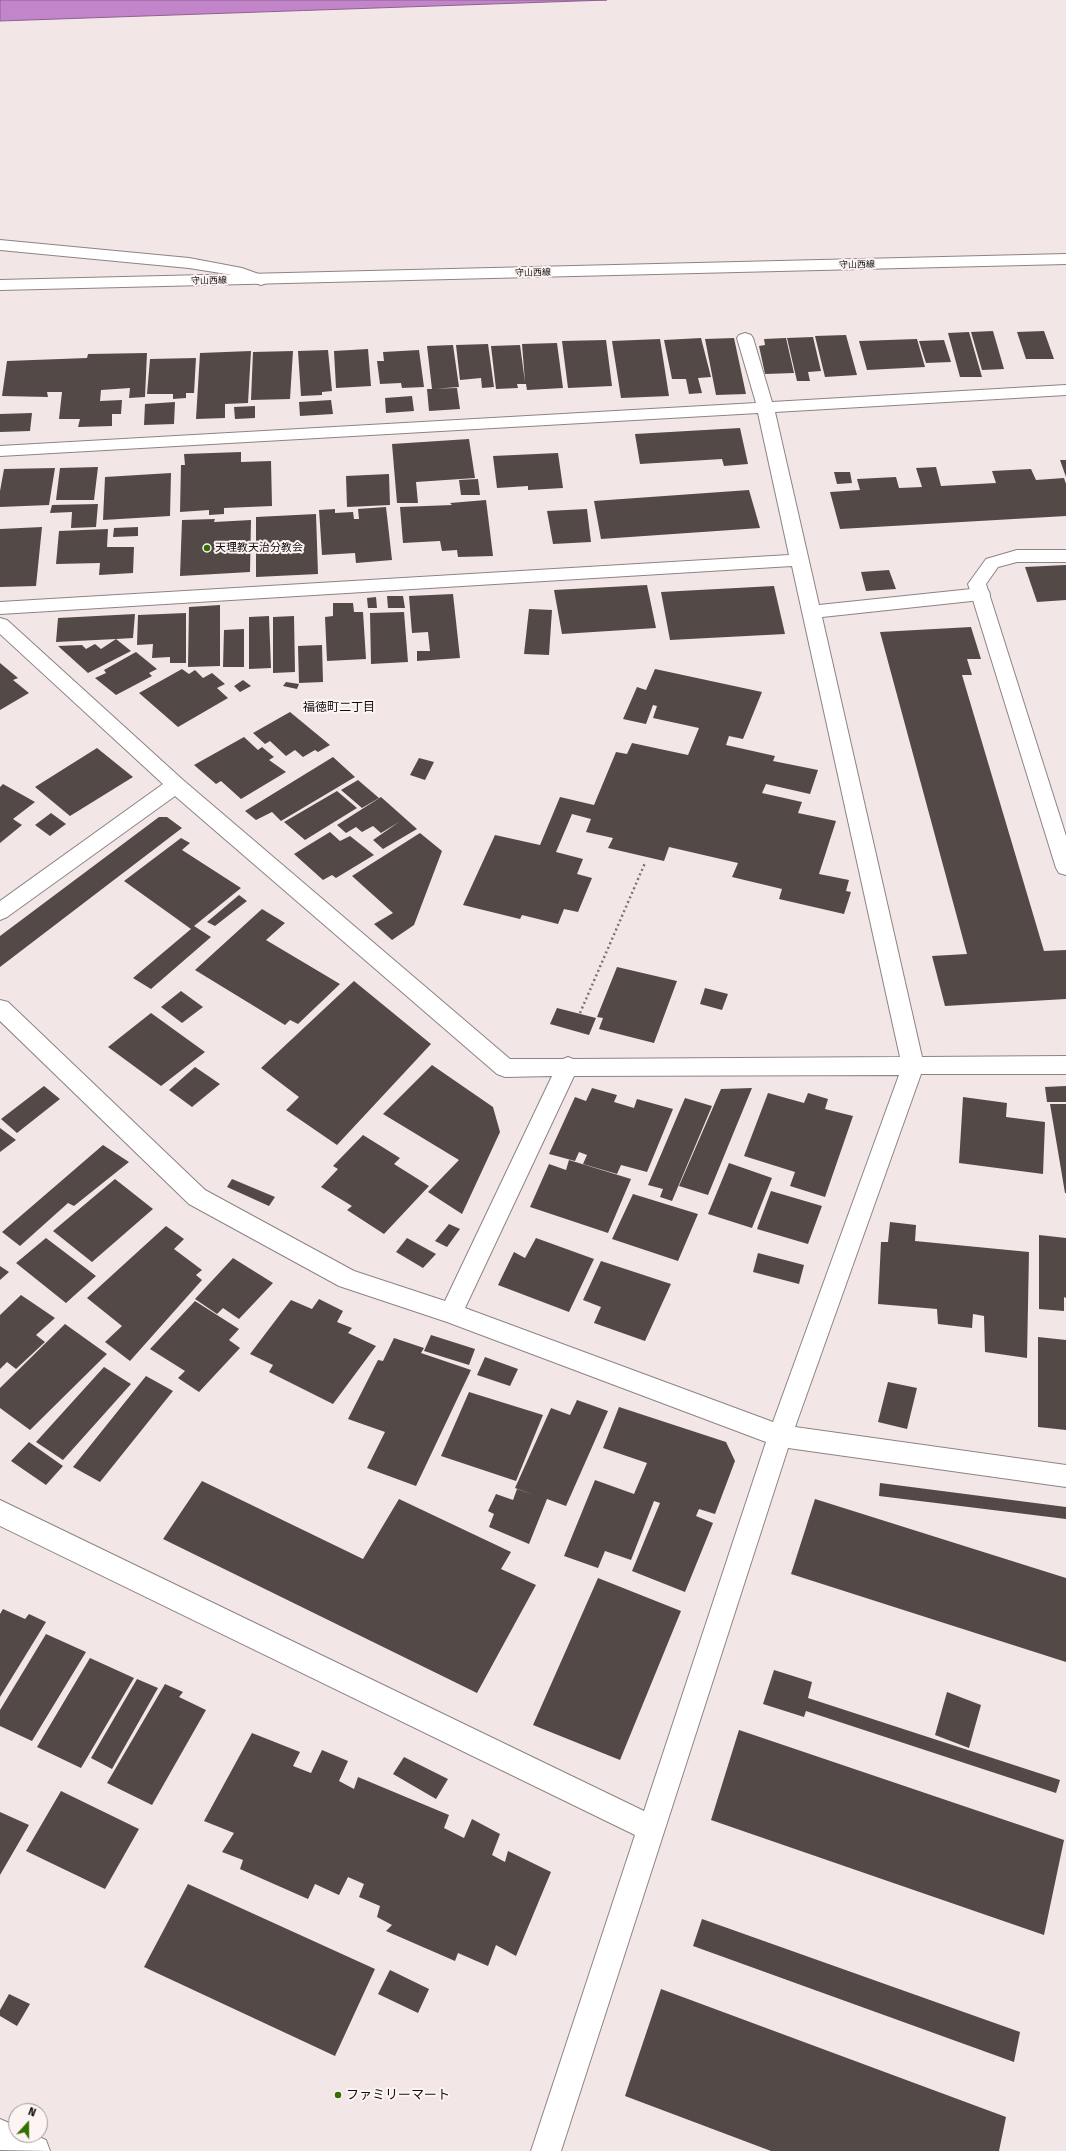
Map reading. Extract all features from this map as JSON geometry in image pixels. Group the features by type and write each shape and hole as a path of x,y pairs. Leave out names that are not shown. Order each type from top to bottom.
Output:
{"street":[{"path":"0,245 189,263 236,271 261,280"},
{"name":"守山西線","path":"0,285 261,280 1066,259"},
{"path":"546,2151 780,1436 913,1066 765,406 745,338"},
{"path":"0,451 765,406 1066,390"},
{"path":"1066,556 1017,556 992,563 978,584 1066,868"},
{"path":"0,608 800,560"},
{"path":"811,612 981,594"},
{"path":"0,624 176,785 505,1068 568,1066 1066,1065"},
{"path":"0,912 176,785"},
{"path":"0,1008 197,1197 347,1279 451,1313 780,1436 1066,1476"},
{"path":"451,1313 568,1066"},
{"path":"0,1511 6,1516 652,1829"},
{"path":"0,2134 35,2151"}],"path":[{"path":"580,1014 645,863"}],"shaded area":[{"path":"0,0 607,0 0,21"}],"building":[{"path":"993,331 1004,369 982,370 971,332"},
{"path":"1044,331 1054,359 1026,359 1017,332"},
{"path":"969,332 982,377 960,377 948,333"},
{"path":"846,335 857,375 825,377 815,336"},
{"path":"813,337 821,371 808,372 810,381 797,381 787,338"},
{"path":"701,338 711,377 698,378 702,393 689,394 686,379 672,379 664,340"},
{"path":"734,338 746,394 716,395 705,339"},
{"path":"786,338 794,373 765,374 759,346 765,345 764,339"},
{"path":"660,339 669,396 621,398 612,341"},
{"path":"917,339 925,367 867,370 859,341"},
{"path":"606,340 612,386 568,388 562,341"},
{"path":"944,340 951,362 926,363 919,341"},
{"path":"557,343 563,388 527,390 526,384 517,384 518,388 496,389 491,346 520,345 525,382 522,344"},
{"path":"488,344 494,387 482,388 481,378 460,380 456,345"},
{"path":"453,345 459,387 432,389 427,346"},
{"path":"368,349 371,386 336,388 334,351"},
{"path":"328,350 332,391 322,392 322,395 301,396 298,351"},
{"path":"419,350 424,387 402,388 401,383 380,384 377,361 384,361 383,352"},
{"path":"251,351 248,403 225,404 225,418 196,419 200,353"},
{"path":"293,351 290,399 251,400 253,352"},
{"path":"147,353 145,397 129,398 130,388 101,390 100,401 122,400 121,414 112,414 112,426 78,427 80,419 59,419 62,392 47,392 48,397 2,396 7,361 87,358 88,354"},
{"path":"196,358 194,393 186,393 186,398 173,399 173,394 147,394 150,359"},
{"path":"457,388 460,409 429,411 427,389"},
{"path":"412,396 414,411 386,413 385,398"},
{"path":"331,400 333,414 300,416 299,402"},
{"path":"175,402 174,424 144,425 145,404"},
{"path":"255,406 255,418 235,419 234,407"},
{"path":"32,413 30,431 0,432 0,414"},
{"path":"740,428 748,464 724,466 722,459 640,464 635,434"},
{"path":"469,439 475,478 416,482 418,503 397,503 392,444"},
{"path":"241,452 241,462 271,461 272,506 224,508 224,514 209,515 209,510 180,512 181,465 185,465 184,454"},
{"path":"558,453 563,488 528,490 528,486 497,488 493,456"},
{"path":"1060,460 1066,460 1066,477"},
{"path":"98,467 94,500 56,500 60,468"},
{"path":"936,467 941,486 996,483 992,471 1031,469 1036,480 1064,478 1066,484 1066,516 840,529 830,492 860,490 857,479 896,477 899,488 922,487 916,468"},
{"path":"55,468 49,505 0,507 0,491 4,469"},
{"path":"834,472 850,472 852,483 837,484"},
{"path":"171,473 170,516 103,520 105,477"},
{"path":"389,474 390,505 347,507 346,476"},
{"path":"478,479 480,495 461,495 459,480"},
{"path":"749,490 760,528 601,539 594,501"},
{"path":"486,500 493,556 458,557 457,550 442,551 440,541 403,543 400,507 452,505 450,503"},
{"path":"98,504 96,527 71,528 72,512 50,513 52,505"},
{"path":"386,507 392,560 356,563 355,553 322,555 319,510 335,509 335,513 353,512 354,519 359,519 358,509"},
{"path":"587,509 591,542 553,544 547,511"},
{"path":"316,514 318,574 256,577 256,517"},
{"path":"215,519 214,522 251,520 250,572 180,576 182,520"},
{"path":"42,527 36,586 0,587 0,529"},
{"path":"138,527 138,536 113,537 114,528"},
{"path":"108,529 107,547 134,547 133,573 99,575 100,563 56,564 59,531"},
{"path":"1066,565 1066,600 1037,602 1025,567"},
{"path":"889,570 896,589 866,591 861,572"},
{"path":"647,585 656,628 562,634 554,590"},
{"path":"774,586 785,634 670,640 661,592"},
{"path":"453,594 460,658 417,661 417,651 430,651 428,632 412,633 409,596"},
{"path":"387,596 403,596 405,608 388,608"},
{"path":"376,597 377,608 368,608 367,598"},
{"path":"333,603 353,603 354,612 363,612 366,659 327,661 325,617 333,616"},
{"path":"220,605 220,666 188,667 189,607"},
{"path":"529,609 552,610 549,655 524,654"},
{"path":"404,612 408,662 371,664 370,613"},
{"path":"186,613 186,663 170,663 170,657 152,658 153,644 137,645 138,615"},
{"path":"135,614 133,638 56,642 58,618"},
{"path":"269,616 271,668 249,669 249,617"},
{"path":"294,616 295,672 273,673 273,617"},
{"path":"971,627 981,659 967,659 972,675 962,675 1044,951 1066,950 1066,999 945,1006 932,956 967,954 880,632"},
{"path":"244,629 244,667 223,667 224,630"},
{"path":"116,639 131,651 88,673 58,646 82,645 86,649 95,644 101,649"},
{"path":"322,645 323,682 299,683 298,646"},
{"path":"136,652 157,669 149,673 152,676 116,695 95,678 106,673 104,670"},
{"path":"0,663 18,678 13,680 29,693 0,710"},
{"path":"182,669 189,674 195,670 203,678 212,673 225,684 217,688 228,698 178,727 139,693"},
{"path":"655,669 762,692 743,739 729,736 726,745 775,756 773,761 818,770 810,794 766,784 762,793 802,802 798,813 836,821 819,874 849,880 846,891 851,892 844,914 779,899 782,889 732,877 738,863 669,847 664,861 608,848 613,838 586,832 591,819 572,814 556,852 583,859 577,874 592,878 578,912 564,909 558,924 522,915 520,919 463,905 495,835 540,845 560,797 594,805 616,752 627,754 632,743 688,755 699,728 653,718 657,706 653,705 646,724 623,719 637,687 646,690"},
{"path":"243,680 251,686 240,692 234,686"},
{"path":"286,682 299,684 297,689 283,686"},
{"path":"290,712 330,745 318,752 315,750 303,757 295,750 286,756 270,741 265,744 253,733"},
{"path":"244,737 258,750 262,747 274,757 269,760 286,772 241,799 221,781 216,784 194,765"},
{"path":"97,748 133,777 70,816 35,787"},
{"path":"333,757 355,777 281,821 272,812 256,820 245,811"},
{"path":"419,758 434,762 425,780 410,775"},
{"path":"358,780 379,798 362,808 341,790"},
{"path":"3,784 35,802 13,819 22,825 0,843 0,787"},
{"path":"337,791 357,808 305,840 284,822"},
{"path":"381,797 417,829 383,849 373,840 399,822 381,833 373,826 362,832 356,827 346,833 337,825"},
{"path":"51,813 66,824 50,836 35,825"},
{"path":"159,817 167,817 182,828 0,967 0,936"},
{"path":"330,832 340,841 350,836 374,855 336,878 332,875 323,880 294,854"},
{"path":"420,833 442,851 414,925 392,940 374,924 393,913 352,876"},
{"path":"181,838 190,843 182,850 241,888 194,926 211,937 151,989 133,978 191,929 124,881"},
{"path":"239,895 247,901 215,926 207,922"},
{"path":"262,909 285,923 266,940 340,984 298,1024 290,1020 285,1025 195,970"},
{"path":"617,967 677,981 654,1043 599,1029 603,1018 597,1017"},
{"path":"354,981 431,1044 337,1145 286,1110 299,1097 261,1068"},
{"path":"705,988 728,994 722,1010 700,1004"},
{"path":"181,991 203,1007 182,1023 161,1007"},
{"path":"557,1008 596,1018 589,1035 550,1024"},
{"path":"151,1013 205,1052 161,1086 108,1047"},
{"path":"432,1065 493,1107 500,1132 462,1214 428,1192 459,1160 383,1114"},
{"path":"195,1067 220,1084 192,1107 169,1090"},
{"path":"44,1086 60,1099 17,1133 1,1119"},
{"path":"1066,1086 1066,1102 1047,1102 1045,1087"},
{"path":"592,1088 617,1095 614,1102 634,1108 637,1099 673,1109 647,1172 621,1165 617,1174 583,1164 587,1155 579,1152 575,1161 549,1154 575,1097 586,1101"},
{"path":"752,1088 708,1195 679,1186 721,1089"},
{"path":"768,1093 804,1103 808,1093 828,1099 825,1109 853,1116 825,1197 790,1186 795,1172 744,1156"},
{"path":"963,1097 1007,1103 1006,1117 1045,1122 1043,1174 959,1163"},
{"path":"685,1098 712,1106 672,1201 660,1197 663,1189 648,1185"},
{"path":"1050,1104 1066,1104 1066,1193 1065,1193"},
{"path":"0,1128 16,1140 0,1152"},
{"path":"363,1135 400,1158 394,1164 429,1186 384,1234 347,1210 352,1206 321,1187 338,1169 333,1166"},
{"path":"103,1145 129,1162 74,1206 68,1203 20,1246 2,1232"},
{"path":"569,1160 631,1179 608,1233 530,1207 549,1164 566,1170"},
{"path":"729,1163 772,1178 752,1228 708,1214"},
{"path":"115,1179 153,1209 92,1262 53,1231"},
{"path":"232,1179 275,1197 269,1206 227,1187"},
{"path":"771,1191 822,1206 808,1244 757,1229"},
{"path":"633,1194 698,1214 678,1261 612,1239"},
{"path":"890,1222 916,1225 915,1241 1029,1252 1027,1358 985,1352 984,1316 973,1314 972,1328 938,1324 937,1309 878,1304 881,1242 888,1242"},
{"path":"449,1224 460,1229 447,1247 435,1241"},
{"path":"166,1226 184,1239 174,1249 202,1270 196,1275 202,1280 130,1361 105,1342 122,1326 87,1298"},
{"path":"1039,1235 1066,1238 1066,1298 1064,1297 1064,1311 1039,1309"},
{"path":"46,1238 96,1276 66,1303 16,1263"},
{"path":"407,1238 436,1254 423,1268 396,1252"},
{"path":"536,1238 594,1259 569,1312 498,1285 514,1252 525,1258"},
{"path":"758,1253 804,1265 799,1284 753,1272"},
{"path":"233,1258 273,1283 239,1319 223,1308 217,1314 195,1299"},
{"path":"601,1261 671,1284 645,1341 594,1323 601,1307 583,1300"},
{"path":"0,1266 9,1272 0,1280"},
{"path":"21,1295 55,1318 36,1335 45,1342 16,1369 7,1362 0,1369 0,1315"},
{"path":"319,1299 343,1311 337,1322 352,1328 348,1333 376,1346 333,1404 269,1372 273,1365 250,1354 291,1300 312,1309"},
{"path":"195,1301 239,1329 229,1340 240,1348 199,1392 178,1378 185,1371 150,1349"},
{"path":"65,1324 107,1354 30,1430 0,1408 0,1388"},
{"path":"431,1335 475,1349 469,1365 424,1351"},
{"path":"1038,1337 1066,1340 1066,1430 1038,1427"},
{"path":"394,1338 424,1348 421,1353 471,1370 416,1486 367,1468 385,1432 348,1419 378,1360 383,1361"},
{"path":"485,1357 518,1369 510,1386 477,1375"},
{"path":"104,1367 131,1384 63,1460 36,1442"},
{"path":"146,1376 173,1391 100,1482 73,1467"},
{"path":"888,1382 917,1388 907,1429 878,1422"},
{"path":"469,1392 543,1415 516,1481 441,1456"},
{"path":"577,1400 608,1411 566,1506 547,1499 529,1544 489,1527 494,1514 488,1511 496,1494 513,1500 517,1489 534,1495 515,1488 551,1408 570,1415"},
{"path":"619,1407 726,1442 735,1461 715,1514 699,1509 696,1516 713,1523 685,1592 632,1571 660,1503 654,1501 631,1560 605,1551 598,1568 564,1556 595,1480 634,1494 647,1463 603,1448"},
{"path":"29,1442 63,1466 46,1485 11,1461"},
{"path":"202,1481 363,1559 399,1499 511,1552 501,1569 536,1585 477,1693 163,1539"},
{"path":"880,1483 1066,1507 1066,1519 879,1496"},
{"path":"815,1499 1066,1578 1066,1662 791,1574"},
{"path":"598,1578 681,1611 620,1760 533,1725"},
{"path":"3,1609 25,1619 29,1614 46,1622 0,1697 0,1614"},
{"path":"46,1634 86,1652 32,1741 0,1726 0,1710"},
{"path":"90,1658 134,1678 81,1768 37,1747"},
{"path":"774,1670 812,1682 808,1698 1060,1780 1056,1793 806,1711 804,1717 763,1704"},
{"path":"137,1679 158,1688 112,1769 91,1758"},
{"path":"165,1684 183,1692 179,1697 206,1710 152,1805 107,1783"},
{"path":"947,1692 981,1705 969,1748 935,1735"},
{"path":"739,1730 1064,1840 1044,1935 711,1820"},
{"path":"252,1733 300,1752 293,1766 311,1773 322,1750 348,1761 339,1781 354,1789 358,1777 449,1815 444,1828 464,1838 472,1819 500,1834 492,1855 505,1862 508,1851 551,1872 516,1956 496,1945 488,1966 458,1953 455,1961 386,1931 392,1925 377,1917 380,1906 359,1897 364,1884 348,1877 339,1895 315,1884 308,1899 240,1869 243,1860 222,1852 234,1833 204,1821"},
{"path":"404,1757 448,1779 436,1799 393,1774"},
{"path":"61,1791 139,1829 105,1889 26,1851"},
{"path":"0,1812 29,1825 0,1875"},
{"path":"188,1884 375,1969 335,2056 144,1967"},
{"path":"702,1919 1020,2032 1014,2062 693,1946"},
{"path":"390,1970 429,1989 418,2013 378,1994"},
{"path":"661,1989 1006,2117 999,2151 771,2151 625,2096"},
{"path":"9,1994 30,2004 17,2026 0,2016 0,2010"}],"place":[{"name":"天理教天治分教会","path":"207,548"},
{"name":"ファミリーマート","path":"338,2095"}],"district":[{"name":"福徳町二丁目","path":"339,708"}]}
